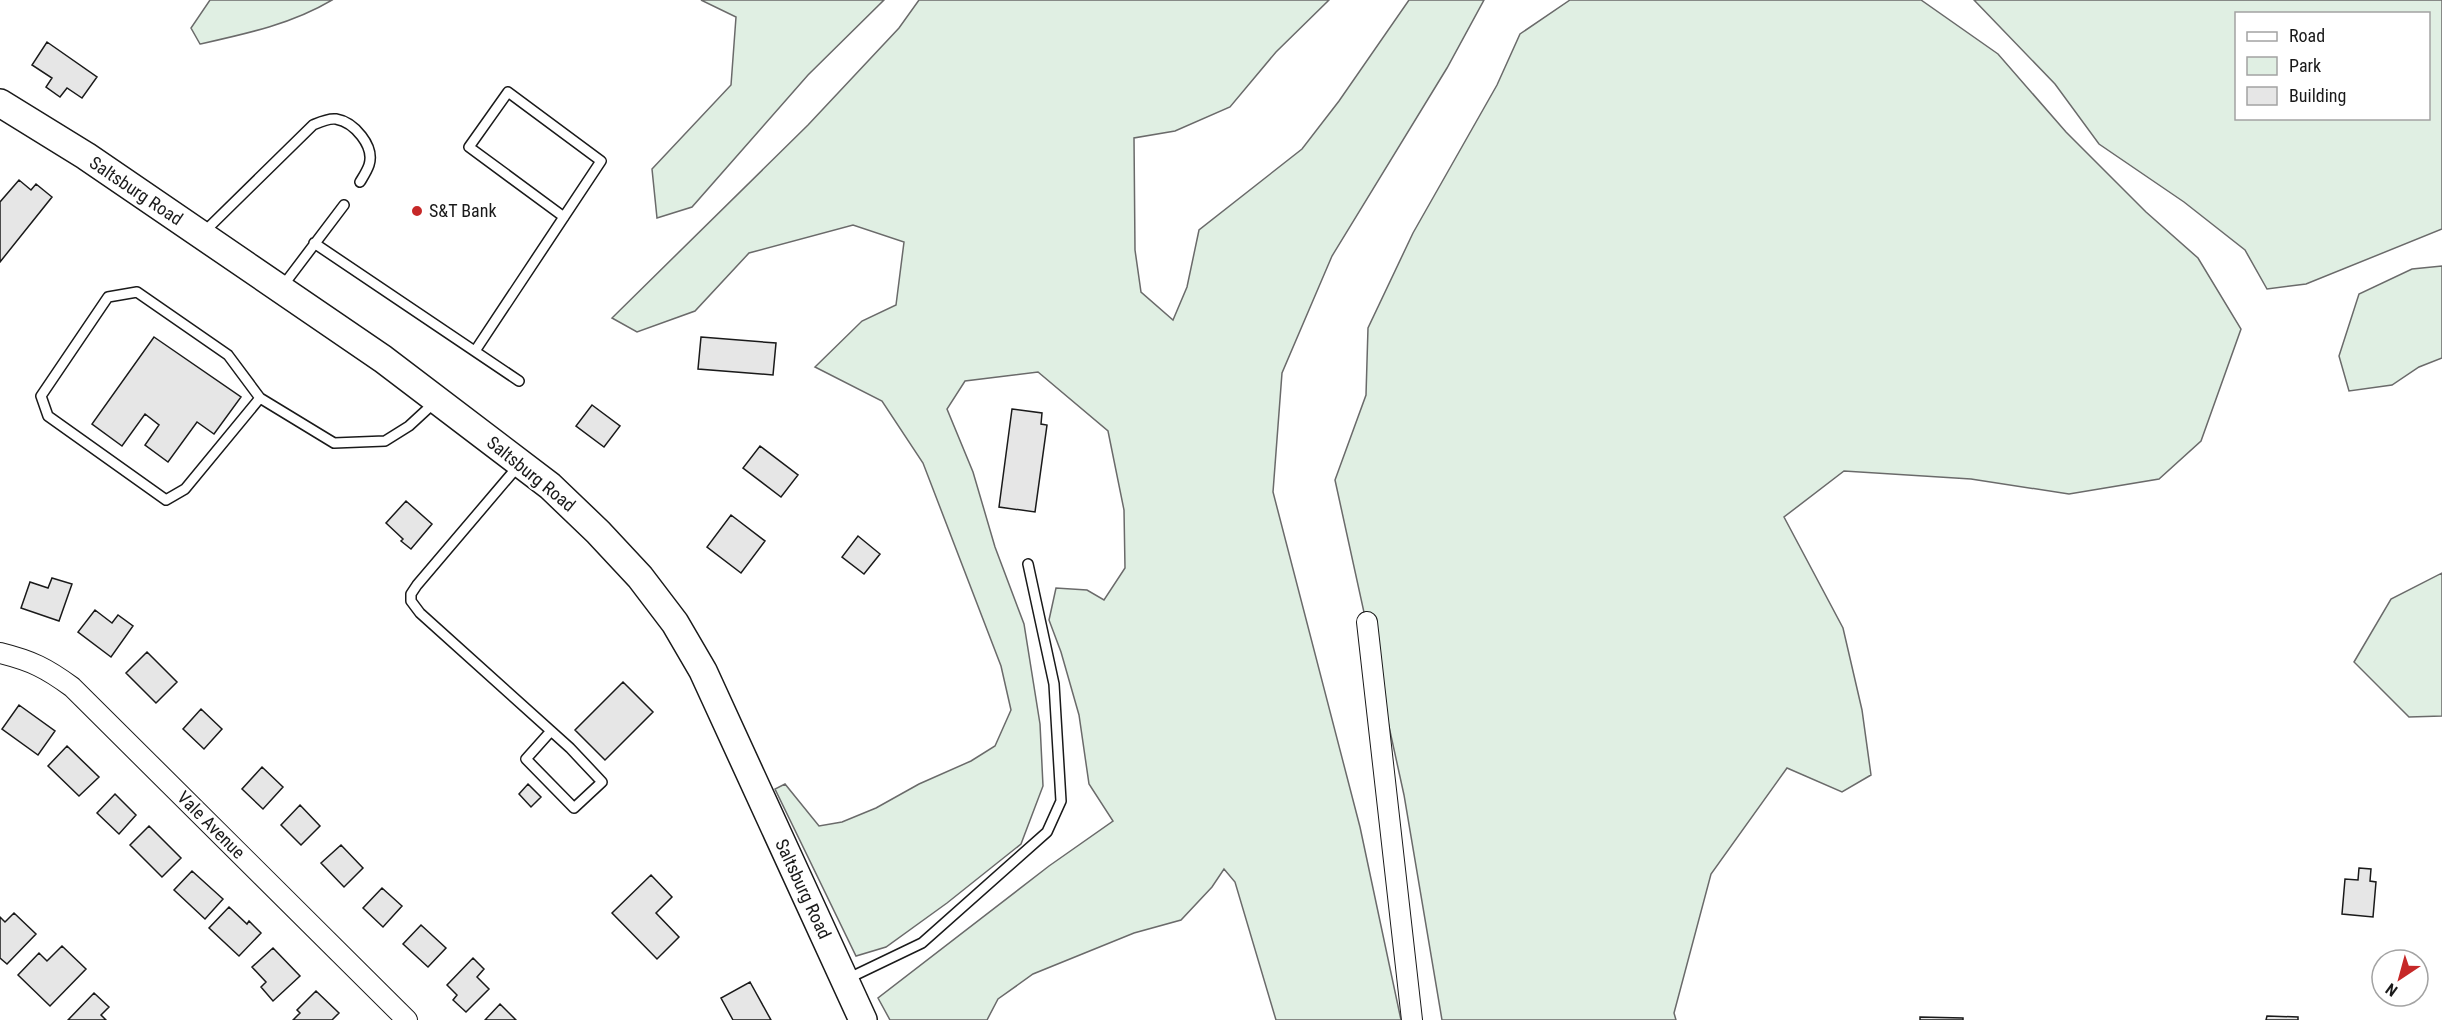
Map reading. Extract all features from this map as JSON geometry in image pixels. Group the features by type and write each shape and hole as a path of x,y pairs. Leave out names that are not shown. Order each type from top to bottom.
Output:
{"main road":[{"name":"Saltsburg Road","path":"0,103 86,156 383,359 550,486 598,532 640,577 675,623 703,671 863,1020"}],"street":[{"path":"1367,622 1412,1020"},
{"name":"Vale Avenue","path":"0,653 28,660 45,668 72,687 407,1020"}],"lane":[{"path":"475,351 564,217 601,161 508,92 469,147 564,217"},
{"path":"201,234 313,125 325,120 336,119 360,133 368,150 370,164 360,182"},
{"path":"281,288 344,205"},
{"path":"314,243 519,381"},
{"path":"260,398 185,489 166,500 48,416 41,396 108,297 137,292 228,355 260,398 334,443 385,441 409,426 436,400"},
{"path":"520,464 417,585 411,594 411,601 420,613 551,731 602,783 574,808 526,759 551,731"},
{"path":"845,981 922,943 1047,832 1055,818 1061,801 1054,684 1028,564"}],"green space":[{"path":"210,0 332,0 285,22 200,44 191,28"},
{"path":"701,0 884,0 808,75 692,207 657,218 652,169 731,85 736,17"},
{"path":"919,0 1329,0 1276,52 1230,107 1175,131 1134,138 1135,250 1141,292 1173,320 1187,287 1199,230 1302,149 1339,101 1409,0 1484,0 1447,68 1332,256 1282,373 1273,492 1360,827 1401,1020 1276,1020 1235,882 1224,869 1212,887 1181,920 1134,933 1033,974 998,999 987,1020 890,1020 878,998 1049,866 1113,821 1089,784 1079,715 1061,652 1049,620 1056,588 1087,590 1104,600 1125,568 1124,510 1108,431 1038,372 965,381 947,409 973,472 995,547 1024,624 1040,724 1043,786 1021,844 947,903 886,947 856,956 775,789 785,784 819,826 842,822 876,808 919,784 971,761 995,746 1011,710 1001,666 923,463 882,401 815,367 862,321 896,305 904,242 853,225 749,253 695,311 637,332 612,318 808,125 899,28"},
{"path":"1570,0 1921,0 1998,54 2066,132 2146,212 2198,258 2241,329 2201,441 2159,479 2069,494 1971,479 1844,471 1784,517 1843,628 1862,710 1871,775 1842,792 1787,768 1711,874 1674,1013 1676,1020 1442,1020 1404,795 1335,480 1366,395 1368,328 1413,233 1497,85 1520,34"},
{"path":"1974,0 2442,0 2442,229 2306,284 2267,289 2245,250 2184,202 2099,144 2055,84"},
{"path":"2442,266 2442,358 2419,367 2392,385 2349,391 2339,356 2359,294 2412,269"},
{"path":"2442,573 2442,716 2409,717 2354,662 2391,599"}],"building":[{"path":"47,42 97,77 82,98 67,88 60,97 46,87 52,78 32,65"},
{"path":"19,180 31,190 36,184 52,197 0,262 0,202"},
{"path":"154,337 241,397 214,434 197,422 168,462 145,445 159,425 145,414 122,446 92,424"},
{"path":"701,337 776,343 773,375 698,369"},
{"path":"592,405 620,426 604,447 576,426"},
{"path":"1012,409 1042,413 1041,424 1047,425 1035,512 999,507"},
{"path":"760,446 798,475 781,497 743,468"},
{"path":"406,501 432,524 411,549 386,523"},
{"path":"731,515 765,541 741,573 707,547"},
{"path":"858,536 880,554 864,574 842,557"},
{"path":"52,578 72,584 59,621 21,608 30,582 48,588"},
{"path":"95,610 112,623 118,615 133,626 111,657 78,632"},
{"path":"147,652 177,682 156,703 126,673"},
{"path":"623,682 653,712 605,760 575,730"},
{"path":"19,705 55,731 38,755 2,729"},
{"path":"201,709 222,729 204,749 183,729"},
{"path":"67,746 99,777 79,796 48,766"},
{"path":"262,767 283,787 263,809 242,789"},
{"path":"528,784 541,797 531,807 519,794"},
{"path":"115,794 136,815 119,834 97,813"},
{"path":"300,805 320,826 301,845 281,825"},
{"path":"149,826 181,858 162,877 130,845"},
{"path":"341,845 363,868 344,887 321,863"},
{"path":"2359,868 2371,869 2370,881 2376,882 2373,917 2342,914 2345,879 2358,880"},
{"path":"192,871 223,899 205,919 174,890"},
{"path":"651,875 672,897 656,913 679,937 657,959 612,913"},
{"path":"382,888 402,906 383,927 363,908"},
{"path":"229,907 247,924 249,921 261,933 239,956 209,928"},
{"path":"14,913 36,934 7,964 0,958 0,917 5,922"},
{"path":"421,925 446,948 428,967 403,944"},
{"path":"62,946 86,969 50,1006 18,975 39,953 47,961"},
{"path":"273,948 300,976 273,1001 261,987 266,982 252,967"},
{"path":"473,958 484,969 477,977 489,989 466,1012 453,1000 457,995 447,985"},
{"path":"750,982 771,1020 733,1020 721,998"},
{"path":"316,991 339,1013 332,1020 293,1020 300,1013 297,1010"},
{"path":"94,993 109,1007 101,1015 106,1020 68,1020"},
{"path":"500,1004 516,1020 485,1020"},
{"path":"2267,1016 2298,1017 2298,1020 2266,1020"},
{"path":"1920,1017 1963,1018 1963,1020 1920,1020"}],"place":[{"name":"S&T Bank","path":"417,211"}]}
